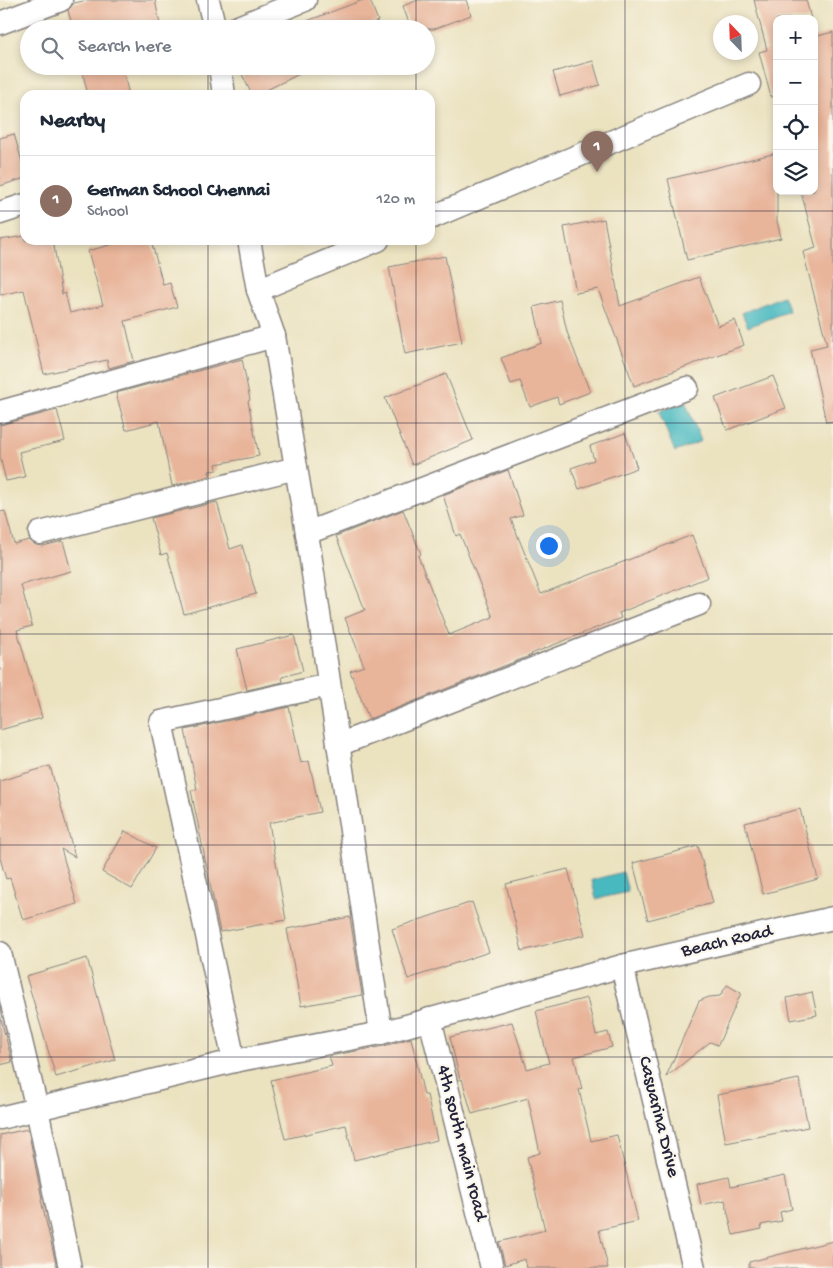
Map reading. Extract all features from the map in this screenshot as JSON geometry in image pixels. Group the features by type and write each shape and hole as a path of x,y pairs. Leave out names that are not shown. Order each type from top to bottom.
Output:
{"street":[{"path":"0,23 61,0"},
{"path":"208,0 213,20"},
{"path":"255,20 305,0"},
{"path":"221,75 223,90"},
{"path":"435,216 750,84"},
{"path":"0,213 20,207"},
{"path":"250,245 258,290 274,336 307,532 381,1033"},
{"path":"258,290 366,245"},
{"path":"0,412 274,336"},
{"path":"307,532 686,388"},
{"path":"40,533 296,468"},
{"path":"338,745 699,604"},
{"path":"234,1061 161,722 329,685"},
{"name":"Beach Road","path":"0,1118 234,1061 381,1033 622,966 833,918"},
{"path":"0,953 37,1109 70,1268"},
{"name":"Casuarina Drive","path":"622,966 694,1268"},
{"name":"4th south main road","path":"430,1019 492,1268"}],"water":[{"path":"783,296 789,311 748,327 742,313"},
{"path":"685,401 701,441 675,452 659,412"},
{"path":"623,872 628,892 596,899 592,880"}],"building":[{"path":"88,0 155,0 159,20 71,20 68,10 74,3"},
{"path":"363,0 370,0 378,20 310,20"},
{"path":"418,0 466,0 471,15 435,29 435,20 408,20 403,6"},
{"path":"754,0 806,0 810,15 773,15 773,97 771,97 759,52 767,50"},
{"path":"833,32 833,421 826,422 810,349 827,345 803,252 816,248 802,195 818,195 818,36"},
{"path":"593,61 600,85 560,96 553,72"},
{"path":"83,75 124,75 128,90 87,90"},
{"path":"242,75 297,75 266,90 250,90"},
{"path":"14,134 20,155 20,180 0,186 0,138"},
{"path":"773,154 773,195 777,195 777,221 781,238 687,260 668,179"},
{"path":"604,219 620,306 699,277 718,326 735,320 744,345 634,386 598,289 576,293 564,227"},
{"path":"20,237 20,245 54,245 62,294 65,293 70,313 103,305 88,251 109,245 152,245 163,285 170,283 177,307 125,321 134,361 109,368 107,360 44,374 24,290 0,295 0,240"},
{"path":"445,256 462,342 405,354 389,267"},
{"path":"560,300 567,332 590,392 559,404 557,397 530,407 520,381 511,384 501,358 542,343 534,307"},
{"path":"242,359 259,456 216,464 217,470 209,471 210,476 172,486 159,421 126,430 116,393"},
{"path":"446,374 473,440 412,465 385,398"},
{"path":"773,376 786,408 727,430 715,398"},
{"path":"57,410 65,441 19,452 25,477 6,481 0,457 0,425"},
{"path":"625,433 637,468 579,489 571,468 594,460 590,446"},
{"path":"508,470 523,515 511,519 541,594 692,535 708,577 619,613 621,618 369,719 350,671 364,666 345,618 365,610 336,536 403,510 421,554 418,556 449,635 493,617 460,534 456,536 443,495"},
{"path":"217,502 230,549 242,545 256,594 184,614 167,553 161,555 151,518"},
{"path":"5,511 14,544 29,540 36,545 43,546 63,541 71,571 21,585 32,626 17,630 42,718 0,730 0,512"},
{"path":"294,635 303,671 282,677 283,682 247,690 237,649"},
{"path":"289,707 301,763 309,761 320,812 269,823 286,920 220,932 191,790 197,789 185,730"},
{"path":"50,766 75,857 61,849 77,904 23,920 10,878 6,879 0,858 0,781"},
{"path":"800,809 818,879 763,894 745,823"},
{"path":"125,831 156,848 132,889 102,872"},
{"path":"698,846 713,903 648,920 633,863"},
{"path":"568,869 585,935 522,951 506,884"},
{"path":"472,902 489,952 408,979 392,929"},
{"path":"350,917 362,995 301,1006 287,929"},
{"path":"87,958 115,1060 56,1077 26,976"},
{"path":"727,985 741,993 718,1045 710,1042 666,1077 699,1001 709,997 720,996"},
{"path":"812,992 817,1015 791,1020 787,998"},
{"path":"587,998 596,1035 608,1032 612,1047 574,1057 582,1089 579,1090 591,1141 617,1135 638,1221 599,1230 608,1268 527,1268 525,1259 505,1265 499,1242 545,1230 527,1157 540,1153 528,1098 472,1114 462,1079 460,1080 450,1037 512,1022 527,1069 549,1063 536,1011"},
{"path":"0,1015 12,1062 0,1065"},
{"path":"411,1038 437,1140 354,1160 346,1125 285,1139 271,1080 332,1066 329,1056 384,1046"},
{"path":"799,1079 808,1127 726,1143 717,1095"},
{"path":"28,1129 41,1200 57,1268 0,1268 0,1135"},
{"path":"785,1175 792,1209 780,1212 782,1221 761,1225 762,1229 733,1235 725,1200 701,1205 697,1184 729,1177 731,1187"},
{"path":"833,1241 833,1268 749,1268 749,1262"}],"place":[{"name":"German School Chennai","path":"597,172"}]}
